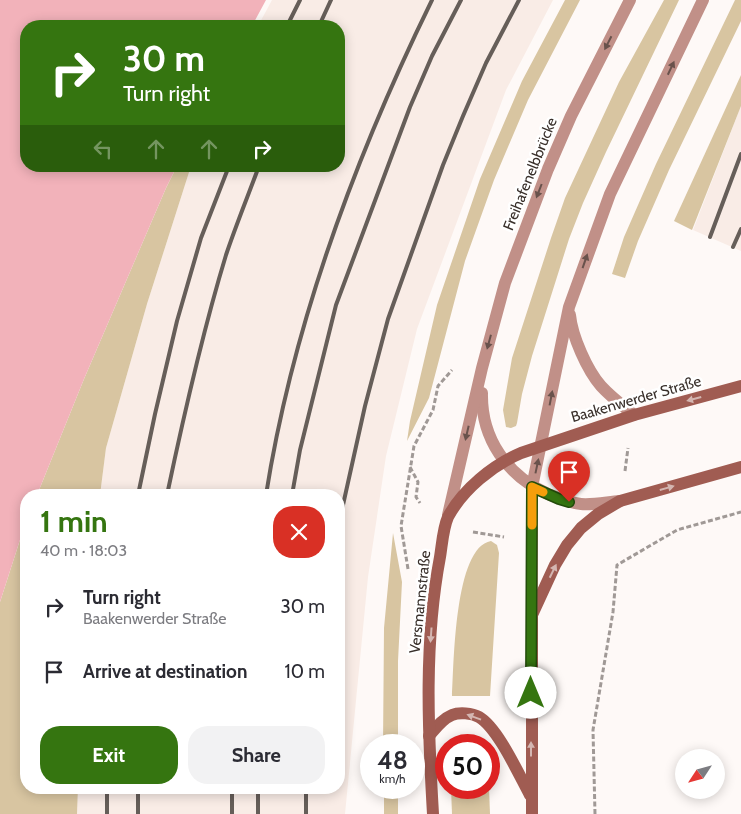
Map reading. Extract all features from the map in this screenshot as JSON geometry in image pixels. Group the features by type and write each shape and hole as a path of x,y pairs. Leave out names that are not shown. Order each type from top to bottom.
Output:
{"main road":[{"name":"Baakenwerder Straße","path":"448,518 462,497 486,474 504,462 541,445 634,415 741,386"},
{"path":"532,814 532,615 555,565 581,528 598,514 620,502 741,467"},
{"name":"Versmannstraße","path":"433,814 428,672 435,586 448,518"},
{"path":"429,736 441,722 451,715 471,714 479,717 502,744 531,797"}],"street":[{"name":"Freihafenelbbrücke","path":"482,368 505,283 548,169 571,116 630,0"},
{"path":"532,615 532,487 569,307 610,194 703,0"},
{"path":"569,307 571,326 578,345 600,385 634,415"},
{"path":"482,368 481,406 483,421 504,462 532,487 559,499 580,504 620,502"},
{"name":"Versmannstraße","path":"448,518 482,368"}],"path":[{"path":"625,472 628,447"},
{"path":"595,814 593,730 613,612 617,565 677,530 741,512"}],"shaded area":[{"path":"0,0 266,0 255,20 20,20 20,172 174,172 84,379 39,489 20,489 20,540 0,602"},
{"path":"272,0 553,0 506,90 417,329 386,456 368,577 345,814 77,814 78,794 345,794 345,489 101,489 106,448 147,304 189,172 345,172 345,20 261,20"},
{"path":"565,0 580,0 528,100 494,180 465,261 429,398 407,441 437,305 480,179 522,81"},
{"path":"664,0 679,0 583,203 569,239 532,356 516,426 506,427 503,410 512,358 565,198 619,82"},
{"path":"735,0 741,0 741,21 669,170 638,241 625,278 612,274 624,237 656,164"},
{"path":"741,75 741,106 692,230 674,221"},
{"path":"741,106 741,251 693,230"},
{"path":"174,172 189,172 147,304 106,448 101,489 39,489 84,379"},
{"path":"393,533 402,582 398,661 398,734 383,734 384,628"},
{"path":"20,540 20,794 78,794 77,814 0,814 0,602"},
{"path":"491,541 497,545 499,553 490,696 452,696 455,635 463,585 470,563 479,548"},
{"path":"384,799 398,799 398,814 384,814"},
{"path":"451,799 489,799 490,814 452,814"}],"railway":[{"path":"290,20 300,0"},
{"path":"322,20 331,0"},
{"path":"267,489 278,431 310,304 353,180 404,59 432,0"},
{"path":"293,489 300,450 336,305 410,107 432,56 461,0"},
{"path":"345,496 365,406 388,319 443,165 463,116 486,63 519,0"},
{"path":"710,237 741,154"},
{"path":"139,489 177,321 201,238 227,172"},
{"path":"168,489 194,374 217,285 257,172"},
{"path":"733,247 741,229"},
{"path":"107,794 107,814"},
{"path":"138,794 138,814"},
{"path":"232,794 232,814"},
{"path":"258,794 258,814"},
{"path":"306,794 306,814"}],"slow traffic":[{"path":"532,525 532,487 543,492"}],"route":[{"path":"531,693 532,487 569,502"}]}
